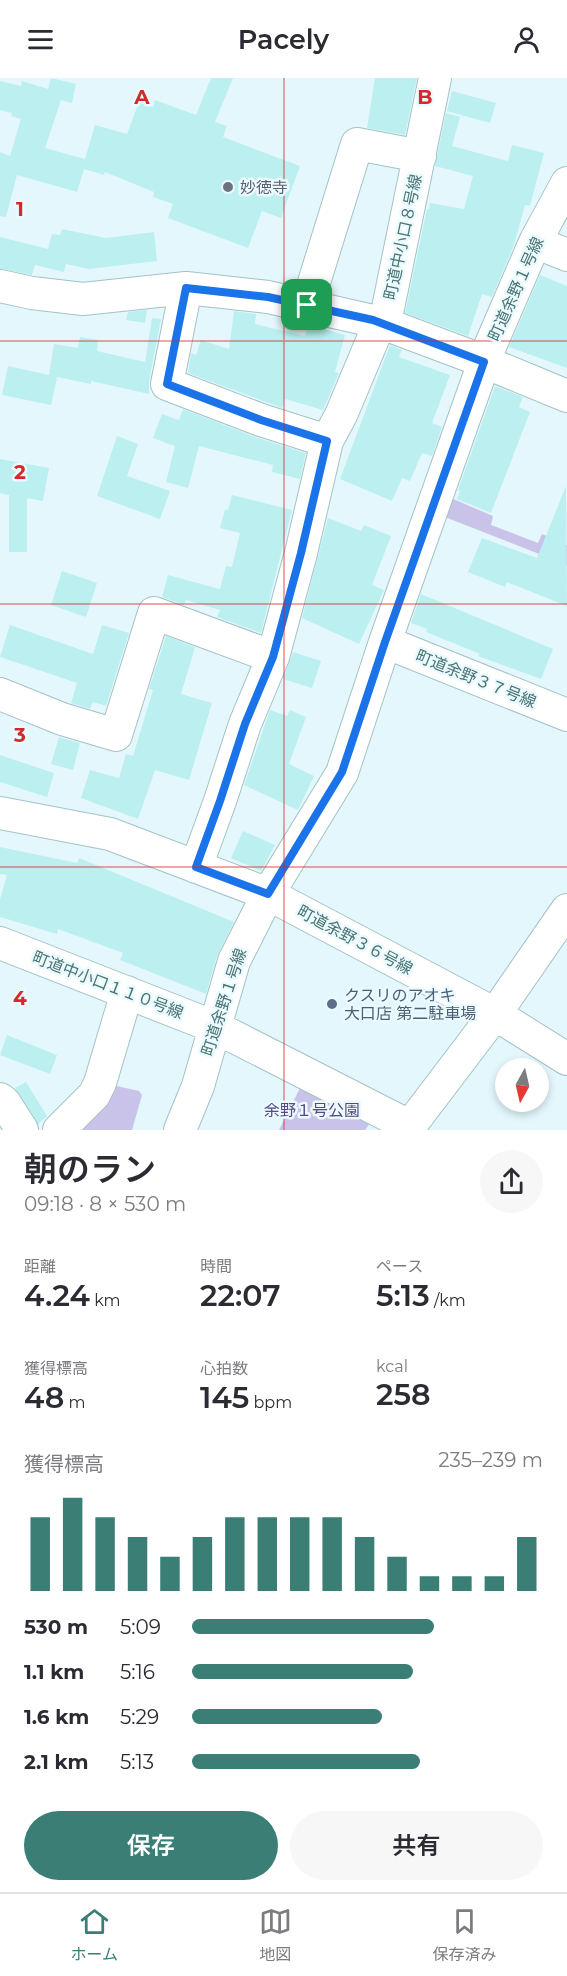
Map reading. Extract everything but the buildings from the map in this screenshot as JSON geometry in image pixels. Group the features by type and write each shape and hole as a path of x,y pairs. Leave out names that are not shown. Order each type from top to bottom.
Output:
{"street":[{"name":"町道中小口８号線","path":"196,867 245,724 273,657 301,553 327,441 341,415 375,334 387,313 435,78"},
{"path":"307,305 357,144 420,156"},
{"name":"町道余野１号線","path":"180,1130 198,1086 234,961 268,894 342,772 385,642 484,362 535,242 567,183"},
{"path":"535,242 567,255"},
{"path":"0,286 32,293 83,299 186,288 268,297 382,323 567,396"},
{"path":"186,288 167,384 261,420 327,441"},
{"path":"0,694 62,719 116,735 154,613 273,657"},
{"name":"町道余野３７号線","path":"385,642 567,715"},
{"name":"町道余野３６号線","path":"0,813 110,834 268,894 495,1014 567,1059"},
{"path":"408,1128 495,1014 567,910"},
{"name":"町道中小口１１０号線","path":"0,943 216,1027 408,1128"},
{"path":"59,1130 94,1095 100,1083 126,992"},
{"path":"0,1099 22,1130"}],"green space":[{"path":"451,498 493,516 491,525 538,543 542,534 567,545 567,565 445,517"},
{"name":"余野１号公園","path":"303,1082 373,1119 365,1130 279,1130"},
{"path":"108,1084 139,1091 142,1095 132,1130 70,1130"}],"place":[{"name":"妙徳寺","path":"228,187"},
{"name":"クスリのアオキ 大口店 第二駐車場","path":"332,1004"}],"route":[{"path":"186,288 268,297 307,305 382,323 484,362 385,642 342,772 268,894 196,867 245,724 273,657 301,553 327,441 261,420 167,384 186,288"}]}
